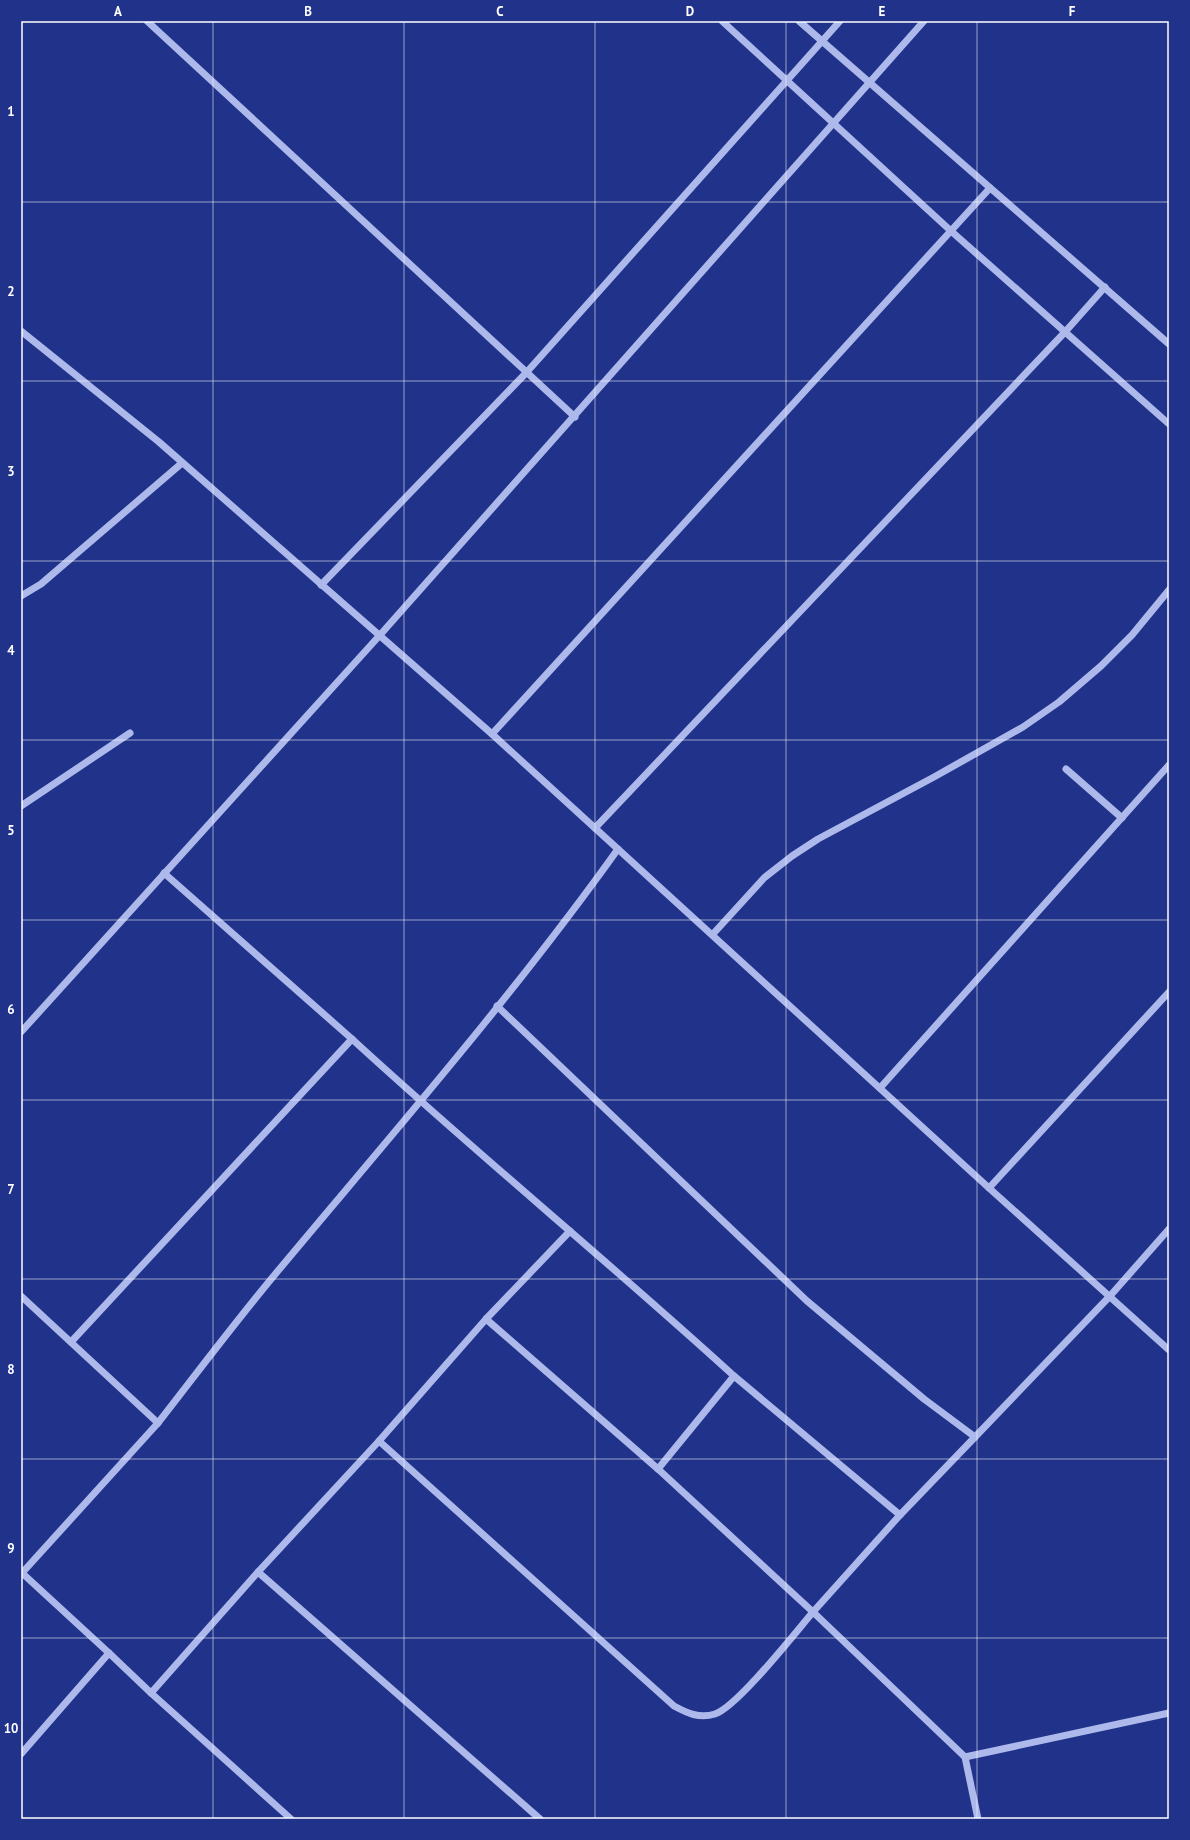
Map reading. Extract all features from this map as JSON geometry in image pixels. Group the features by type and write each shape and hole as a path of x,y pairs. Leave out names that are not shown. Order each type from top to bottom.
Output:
{"street":[{"path":"147,21 575,417"},
{"path":"722,21 951,231 1169,424"},
{"path":"800,21 822,42 1169,344"},
{"path":"321,586 526,373 840,21"},
{"path":"21,1032 575,417 868,82 924,21"},
{"path":"492,734 990,188"},
{"path":"595,828 1065,332 1105,287"},
{"path":"21,331 182,463 492,734 713,934 989,1188 1169,1350"},
{"path":"21,596 41,584 182,463"},
{"path":"713,934 764,878 792,856 818,839 934,778 1023,727 1059,702 1101,666 1132,635 1169,590"},
{"path":"21,806 130,733"},
{"path":"880,1088 1169,765"},
{"path":"1066,769 1122,818"},
{"path":"291,1819 151,1693 22,1572 158,1423 275,1274 420,1102 583,899 618,849"},
{"path":"164,873 352,1039 420,1102 655,1304 734,1376 900,1515"},
{"path":"989,1188 1169,992"},
{"path":"497,1006 807,1301 918,1394 975,1437"},
{"path":"71,1342 352,1039"},
{"path":"379,1441 674,1706 690,1715 705,1716 716,1714 731,1704 744,1691 900,1515 1110,1296 1169,1229"},
{"path":"151,1693 258,1572 379,1441 486,1320 570,1231"},
{"path":"21,1296 158,1423"},
{"path":"486,1320 658,1468 813,1612 965,1757 978,1819"},
{"path":"658,1468 734,1376"},
{"path":"258,1572 540,1819"},
{"path":"21,1754 109,1653"},
{"path":"965,1757 1169,1713"}]}
